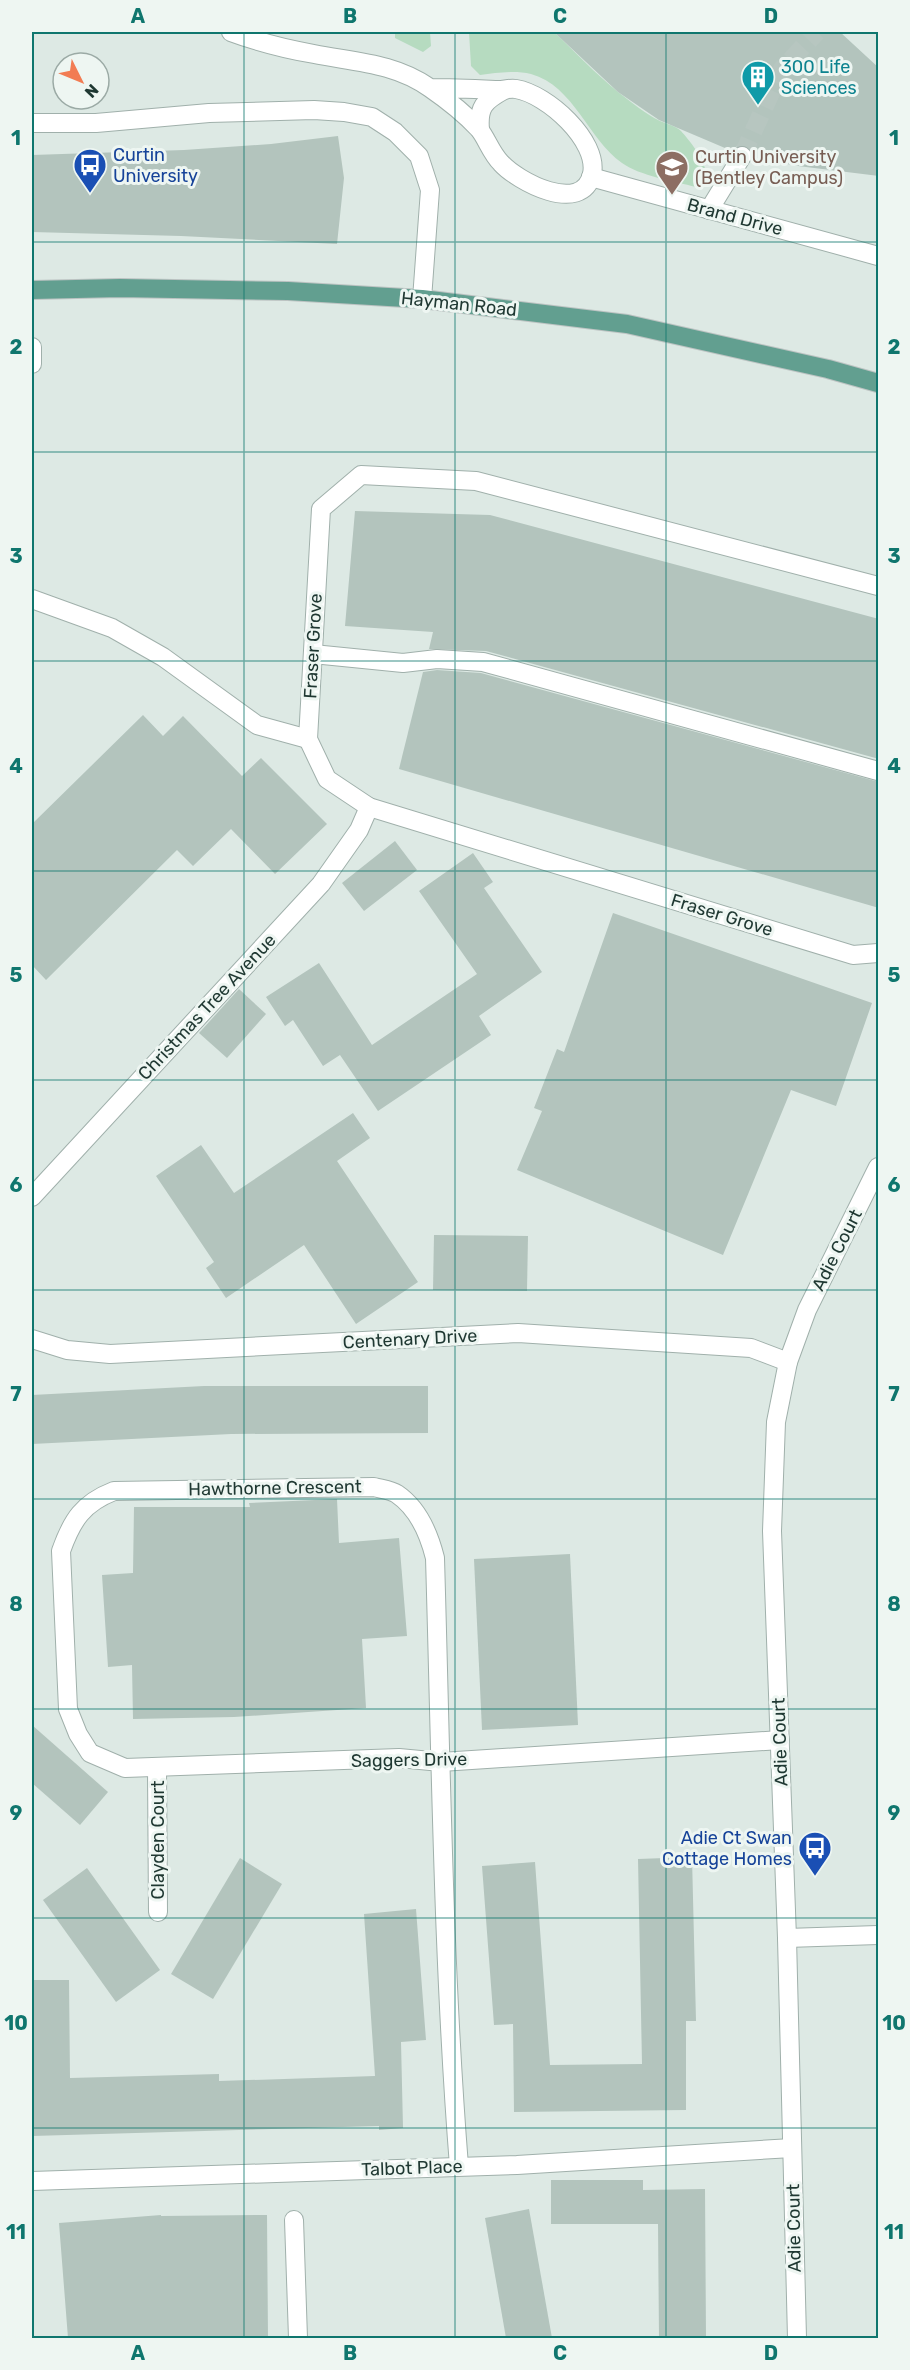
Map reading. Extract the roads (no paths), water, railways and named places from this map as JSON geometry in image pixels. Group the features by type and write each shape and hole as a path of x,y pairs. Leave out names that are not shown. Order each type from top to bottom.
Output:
{"main road":[{"name":"Hayman Road","path":"32,290 120,288 288,291 423,299 627,324 828,369 879,383"}],"street":[{"path":"231,32 263,44 388,67 430,88 480,130"},
{"path":"430,88 515,89 532,94 563,116 587,145 593,163 591,177 583,188 572,194 537,188 517,177 489,149 480,130 479,115 489,98 504,90"},
{"path":"32,123 96,123 209,113 314,110 372,117 395,132 419,156 430,190 423,299"},
{"path":"709,210 741,156"},
{"name":"Brand Drive","path":"591,177 879,256"},
{"path":"32,347 32,364"},
{"name":"Fraser Grove","path":"879,586 476,481 361,475 321,509 308,739 327,779 369,807 854,955 879,953"},
{"path":"32,599 112,628 163,657 257,725 308,739"},
{"path":"312,654 403,663 437,659 483,663 879,771"},
{"name":"Christmas Tree Avenue","path":"32,1197 321,884 359,830 369,807"},
{"name":"Adie Court","path":"796,2338 787,1938 772,1531 776,1422 788,1362 807,1310 879,1167"},
{"name":"Centenary Drive","path":"32,1339 67,1350 110,1354 518,1333 751,1348 788,1362"},
{"name":"Hawthorne Crescent","path":"68,1709 61,1551 69,1528 96,1498 114,1491 374,1487 396,1493 415,1512 429,1534 433,1550 453,2085 459,2166"},
{"name":"Saggers Drive","path":"68,1709 78,1734 90,1753 125,1768 399,1758 441,1762 780,1740"},
{"name":"Clayden Court","path":"157,1768 158,1911"},
{"path":"787,1938 879,1935"},
{"name":"Talbot Place","path":"32,2181 517,2165 792,2148"},
{"path":"294,2220 298,2338"}],"tunnel":[{"path":"742,156 782,69 817,32"}],"place":[{"name":"300 Life Sciences","path":"758,106"},
{"name":"Curtin University","path":"90,194"},
{"name":"Curtin University (Bentley Campus)","path":"672,196"},
{"name":"Adie Ct Swan Cottage Homes","path":"815,1877"}]}
